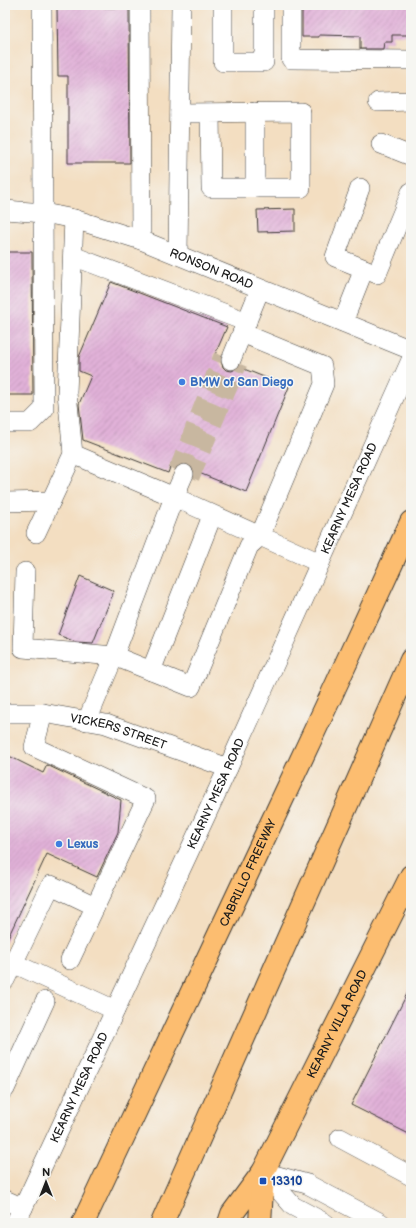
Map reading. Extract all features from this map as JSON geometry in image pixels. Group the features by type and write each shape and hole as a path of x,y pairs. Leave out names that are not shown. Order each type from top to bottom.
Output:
{"main road":[{"name":"CABRILLO FREEWAY","path":"83,1222 328,703 411,522"},
{"path":"162,1223 411,660"},
{"name":"KEARNY VILLA ROAD","path":"229,1223 232,1214 263,1172 411,876"},
{"name":"KEARNY VILLA ROAD","path":"260,1223 263,1172"}],"street":[{"path":"5,423 30,423 44,408 42,5"},
{"path":"140,5 141,240"},
{"path":"178,255 180,5"},
{"path":"223,5 223,62 264,62 264,5"},
{"path":"291,5 291,59 411,60"},
{"path":"378,102 411,100"},
{"path":"255,112 255,188"},
{"path":"180,113 301,112 301,188 211,188 210,113"},
{"path":"381,144 411,156"},
{"path":"360,188 335,257 377,274 411,192"},
{"name":"RONSON ROAD","path":"5,210 44,213 74,219 141,240 411,350"},
{"path":"36,533 73,454 67,393 74,219"},
{"path":"25,572 23,648 114,656 190,687 249,546 260,536 324,384 322,366 73,256"},
{"path":"343,322 364,269"},
{"path":"231,360 260,289"},
{"name":"KEARNY MESA ROAD","path":"19,1215 228,768 411,360"},
{"path":"73,454 181,480 212,516 320,563"},
{"path":"88,721 181,480"},
{"path":"5,502 51,501"},
{"path":"151,671 212,516"},
{"name":"VICKERS STREET","path":"5,713 42,713 106,724 228,768"},
{"path":"42,713 34,747 146,799 70,960"},
{"path":"5,980 9,963 51,885 95,906"},
{"path":"9,963 116,1010"},
{"path":"5,1089 45,1001"},
{"path":"340,1138 411,1176"},
{"path":"263,1172 293,1206 325,1223"},
{"path":"263,1172 307,1184 381,1223"},
{"path":"5,1200 19,1215"}],"building":[{"path":"302,5 411,5 411,35 392,35 392,42 384,42 383,49 360,49 360,36 319,35 319,37 302,37"},
{"path":"57,7 129,8 130,163 68,163 68,76 58,76"},
{"path":"295,209 295,231 258,232 257,210"},
{"path":"5,252 32,252 33,395 5,395"},
{"name":"BMW of San Diego","path":"111,282 227,327 214,357 220,359 226,370 232,371 239,367 289,387 246,492 194,471 193,467 188,464 183,463 179,465 172,462 168,473 83,440 79,404 91,376 79,371 79,357"},
{"path":"80,576 114,591 93,643 76,642 58,635"},
{"name":"Lexus","path":"9,756 43,773 47,765 121,800 118,832 97,877 47,854 5,944 5,764"},
{"path":"411,986 411,1135 351,1105"}],"tunnel":[{"path":"178,471 223,356"},
{"path":"190,477 238,363"}],"place":[{"name":"BMW of San Diego","path":"182,382"},
{"name":"Lexus","path":"59,844"},
{"name":"13310","path":"263,1181"}]}
